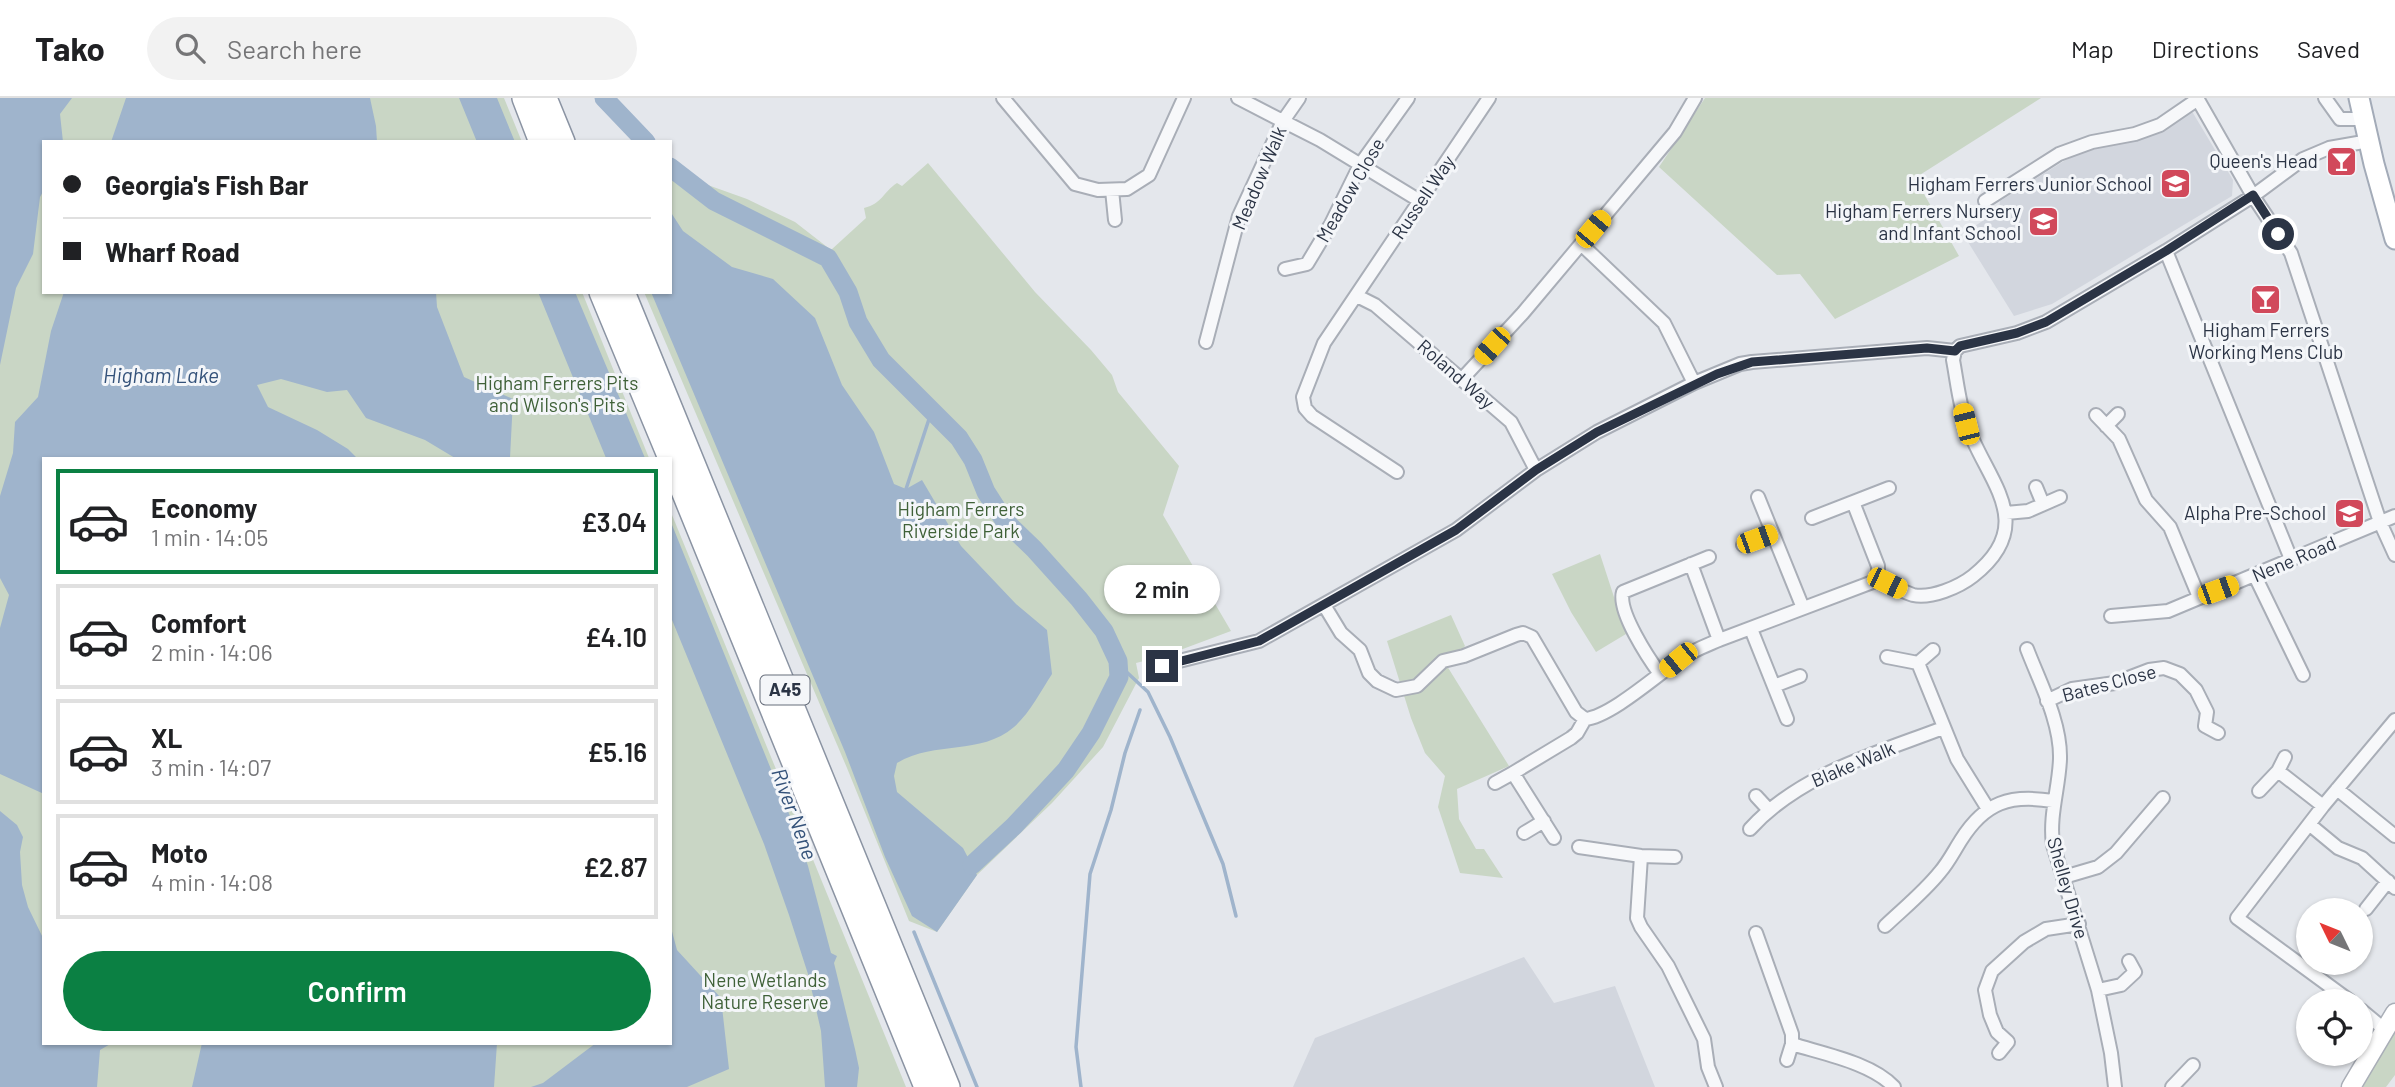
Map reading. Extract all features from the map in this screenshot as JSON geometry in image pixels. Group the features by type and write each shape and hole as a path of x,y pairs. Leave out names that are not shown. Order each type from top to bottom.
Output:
{"highway":[{"path":"524,98 540,140"},
{"path":"545,98 562,140"},
{"name":"A45","path":"602,294 669,457"},
{"name":"A45","path":"625,294 947,1087"},
{"name":"A45","path":"672,464 926,1087"}],"main road":[{"path":"2359,98 2395,239"},
{"path":"2351,1087 2395,1013"}],"street":[{"path":"1003,98 1075,184 1098,190 1127,189 1149,174 1184,98"},
{"path":"1238,98 1283,121 1420,201"},
{"name":"Meadow Walk","path":"1206,342 1239,216 1283,121 1298,98"},
{"name":"Meadow Close","path":"1285,269 1307,264 1331,224 1360,165 1408,98"},
{"name":"Russell Way","path":"1397,472 1311,416 1305,408 1303,397 1324,343 1489,98"},
{"path":"1462,379 1523,313 1675,132 1695,98"},
{"path":"1985,201 2059,154 2092,142 2135,134 2160,125 2197,98 2253,195 2291,253 2380,522 2395,555"},
{"path":"2325,98 2340,120 2363,119"},
{"path":"1324,605 1341,633 1360,650 1370,673 1377,681 1396,690 1417,686 1443,661 1464,656 1516,635 1527,634 1532,637 1576,712 1589,719 1613,706 1693,651 1878,580 1922,596 1968,580 1992,569 2004,533 2006,513 2001,493 1966,424 1953,360 1955,351 1960,346 2017,333 2046,322 2166,251 2316,153 2369,141"},
{"path":"1112,190 1115,220"},
{"path":"1581,244 1664,323 1695,383"},
{"path":"2166,251 2291,559"},
{"name":"Roland Way","path":"1357,296 1375,305 1511,422 1536,470"},
{"path":"1151,668 1213,655 1259,641 1456,530 1536,470 1597,432 1695,383 1740,364 1927,348 1955,351"},
{"path":"2106,426 2118,414"},
{"path":"2096,415 2119,439 2146,500 2170,527 2199,597"},
{"path":"2036,487 2043,504"},
{"path":"1812,518 1889,488"},
{"path":"1759,497 1803,608"},
{"path":"2006,513 2028,511 2060,497"},
{"path":"1853,502 1878,566 1878,580"},
{"name":"Nene Road","path":"2112,616 2168,611 2395,516"},
{"path":"1743,545 1772,534"},
{"path":"1660,674 1636,636 1621,598 1628,589 1709,557"},
{"path":"1691,564 1718,640"},
{"path":"2255,576 2303,675"},
{"path":"1751,629 1787,719"},
{"name":"Shelley Drive","path":"2027,649 2047,701 2059,747 2060,761 2051,826 2053,845 2098,990 2115,1087"},
{"path":"1918,663 1933,650"},
{"path":"1887,657 1918,663"},
{"path":"1918,663 1957,759 1988,809"},
{"name":"Bates Close","path":"2047,701 2072,689 2115,683 2149,670 2164,668 2180,674 2196,690 2207,712 2205,726 2218,733"},
{"path":"1774,686 1800,676"},
{"path":"1494,783 1571,738 1585,719"},
{"path":"2334,989 2237,918 2323,806 2395,720"},
{"name":"Blake Walk","path":"1749,829 1768,809 1841,766 1943,728"},
{"path":"2259,791 2277,771 2285,757"},
{"path":"2277,771 2323,806"},
{"path":"1513,773 1554,838"},
{"path":"2337,789 2395,836"},
{"path":"1756,796 1768,809"},
{"path":"1885,926 1941,871 1974,822 1988,809 2005,800 2022,797 2053,801"},
{"path":"2064,877 2098,867 2116,853 2163,798"},
{"path":"1524,833 1544,821"},
{"path":"2309,824 2339,848 2361,858 2392,884 2373,902"},
{"path":"1579,847 1642,856 1675,857"},
{"path":"1642,856 1637,918 1668,966 1704,1039 1716,1087"},
{"path":"1999,1053 2008,1042 1997,1032 1990,1015 1985,990 1993,971 2024,942 2046,929 2079,924"},
{"path":"1756,933 1792,1034 1787,1060"},
{"path":"2098,990 2121,985 2135,972 2129,961"},
{"path":"2373,1020 2384,1029"},
{"path":"1792,1044 1863,1067 1884,1076 1894,1087"},
{"path":"2172,1087 2193,1065"}],"shaded area":[{"path":"2190,108 2233,180 2232,196 2052,304 2014,316 1963,234 1999,210 2000,201 2064,161 2094,146"},
{"path":"1524,957 1554,1003 1615,986 1655,1087 1293,1087 1315,1038"}],"green space":[{"name":"Nene Wetlands Nature Reserve","path":"0,98 504,98 521,140 42,140 42,294 583,294 649,457 42,457 42,1045 672,1045 672,515 906,1087 0,1087"},
{"path":"1705,98 2041,98 1915,178 1959,256 1835,319 1800,274 1777,275 1659,167"},
{"name":"Higham Ferrers Riverside Park","path":"928,163 1035,292 1112,375 1118,392 1179,466 1163,515 1231,631 1164,656 1136,663 1139,678 1103,747 1052,803 977,875 937,932 909,921 847,768 645,294 672,294 672,169 677,174 747,199 795,222 831,250 866,218 864,208 879,201 897,183 902,186"},
{"path":"1600,554 1626,634 1596,652 1571,612 1552,574"},
{"path":"1451,615 1465,646 1447,666 1509,766 1457,789 1459,819 1476,849 1484,849 1503,878 1460,873 1438,807 1445,776 1425,753 1387,641"},
{"path":"2395,1031 2395,1075 2386,1087 2363,1087"}],"water":[{"path":"0,98 72,98 60,114 63,140 42,140 42,194 33,254 16,288 0,365"},
{"path":"126,98 370,98 377,140 112,140"},
{"path":"459,98 497,98 514,140 476,140"},
{"path":"672,214 683,231 732,267 773,279 815,318 842,385 874,432 894,484 906,489 922,480 961,546 1016,604 1047,630 1052,674 1030,709 1014,727 987,742 927,752 897,763 894,776 897,792 963,848 977,875 937,932 912,916 885,857 845,752 652,294 672,294"},
{"name":"Higham Lake","path":"63,294 436,294 437,307 464,377 513,399 510,457 453,457 425,440 366,418 347,390 327,392 281,379 257,385 268,407 317,430 356,457 42,457 42,793 0,774 0,628 9,595 0,578 0,496 13,453 15,422 38,397 51,331"},
{"path":"539,294 576,294 645,457 606,457"},
{"path":"672,525 808,866 831,953 837,956 834,963 859,1068 857,1087 825,1087 821,1031 808,974 764,844 672,620"},
{"path":"0,811 17,825 23,837 20,852 22,885 28,907 42,936 42,1045 109,1045 100,1050 97,1087 0,1087"},
{"path":"672,931 677,950 721,998 729,1069 687,1087 531,1087 543,1083 593,1045 672,1045"},
{"path":"202,1045 497,1045 494,1087 192,1087"}],"waterway":[{"path":"604,98 644,140"},
{"path":"672,169 714,201 828,258 848,292 858,322 881,360 959,438 973,460 986,492 1004,520 1079,599 1104,631 1118,661 1119,677 1091,733 1066,770 1014,826 972,865"},
{"path":"906,489 932,410"},
{"path":"1119,665 1148,692 1170,737 1223,864 1236,916"},
{"path":"1081,1087 1076,1047 1090,874 1140,710"},
{"path":"914,932 977,1087"}],"place":[{"name":"Queen's Head","path":"2341,161"},
{"name":"Higham Ferrers Junior School","path":"2175,184"},
{"name":"Higham Ferrers Nursery and Infant School","path":"2044,222"},
{"name":"Higham Ferrers Working Mens Club","path":"2266,299"},
{"name":"Alpha Pre-School","path":"2349,513"}],"route":[{"path":"1162,666 1259,641 1456,530 1536,470 1597,432 1695,383 1740,364 1927,348 1955,351 1960,346 2017,333 2046,322 2166,251 2253,195 2278,234"}],"park label":[{"name":"Higham Ferrers Pits and Wilson's Pits","path":"557,394"}],"water label":[{"name":"River Nene","path":"794,814"}]}
